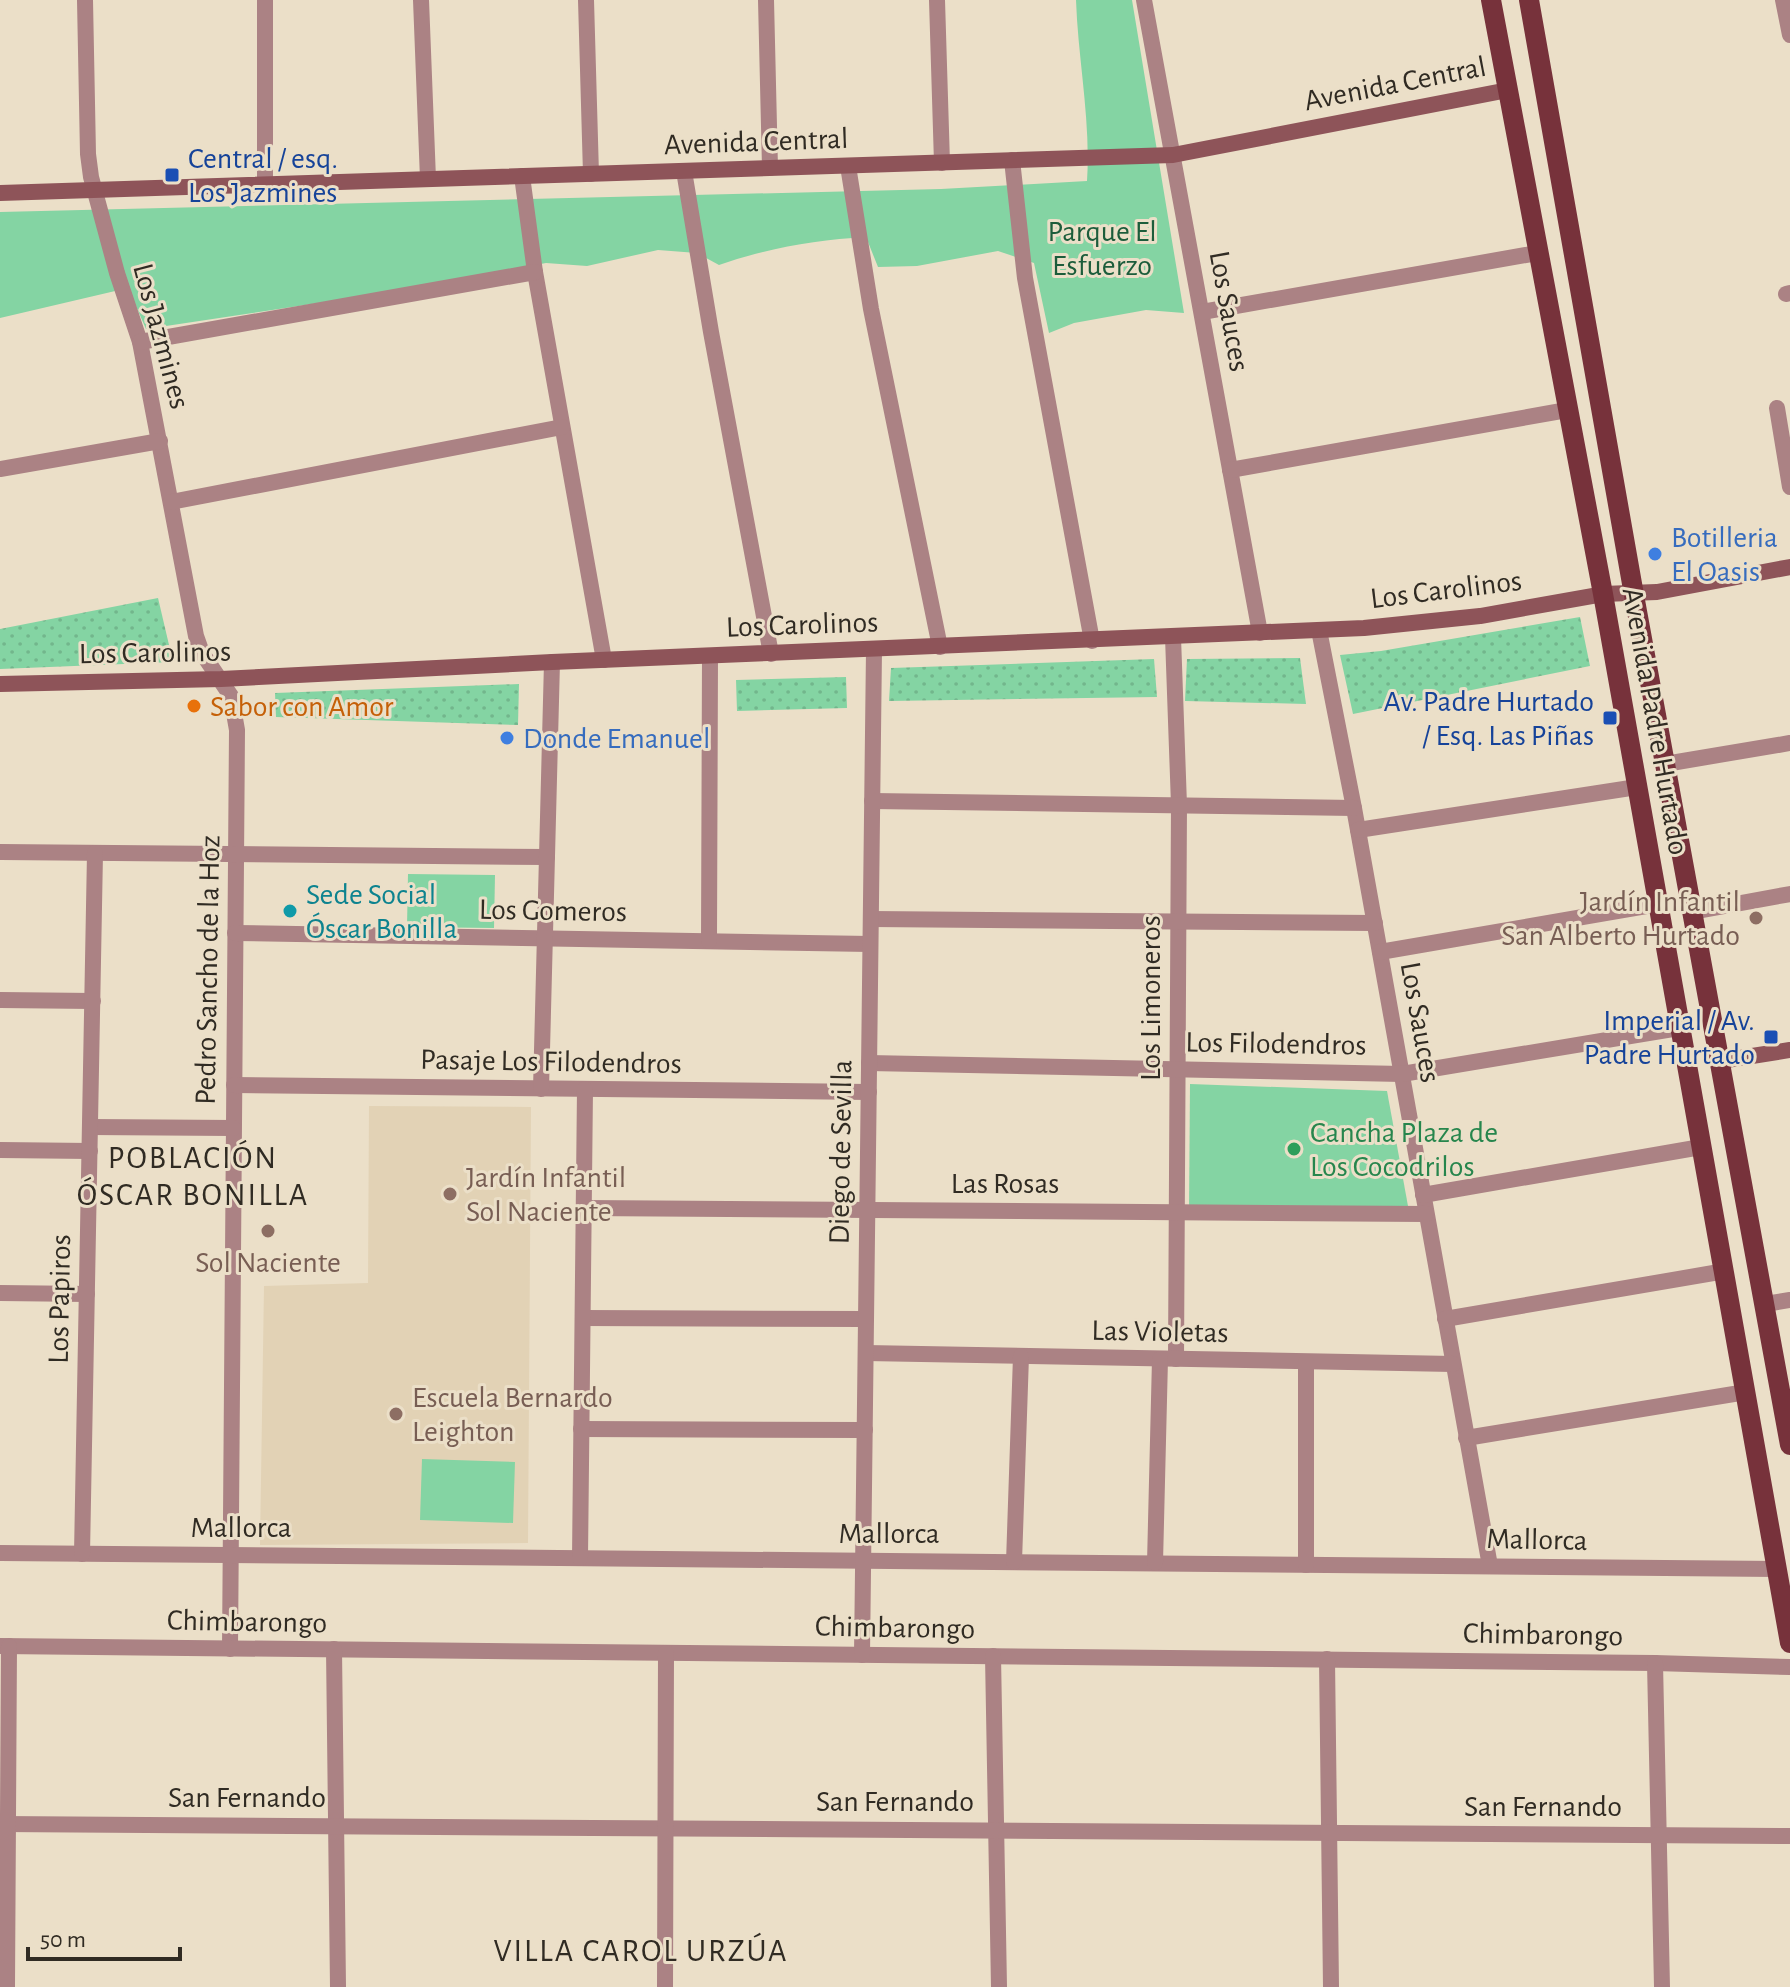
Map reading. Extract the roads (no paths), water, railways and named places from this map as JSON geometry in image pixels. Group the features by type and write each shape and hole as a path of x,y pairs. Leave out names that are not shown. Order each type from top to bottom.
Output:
{"main road":[{"name":"Avenida Padre Hurtado","path":"1491,0 1603,594 1790,1643"},
{"name":"Avenida Padre Hurtado","path":"1529,0 1634,595 1790,1445"},
{"path":"1508,90 1527,95 1548,110"}],"street":[{"name":"Los Jazmines","path":"85,0 88,154 120,284 140,342 196,636 202,653 221,679"},
{"path":"265,0 265,184"},
{"path":"421,0 428,179"},
{"path":"586,0 591,174"},
{"path":"766,0 770,168"},
{"path":"937,0 942,163"},
{"name":"Los Sauces","path":"1144,0 1260,633"},
{"path":"1783,0 1790,35"},
{"name":"Avenida Central","path":"0,193 1173,155 1508,90"},
{"path":"1012,160 1025,278 1092,641"},
{"path":"848,166 871,309 940,647"},
{"path":"684,171 771,654"},
{"path":"522,176 535,272 604,660"},
{"path":"1202,312 1537,253"},
{"path":"140,342 535,272"},
{"path":"1777,408 1790,487"},
{"path":"1230,470 1567,410"},
{"path":"171,502 562,427"},
{"path":"0,469 160,441"},
{"name":"Los Carolinos","path":"0,684 221,679 1418,624 1603,594 1634,595 1790,567"},
{"name":"Los Sauces","path":"1319,630 1354,808 1490,1566"},
{"name":"Los Limoneros","path":"1155,1563 1176,1212 1179,805 1173,637"},
{"name":"Diego de Sevilla","path":"862,1655 874,650"},
{"path":"709,941 710,656"},
{"path":"541,1089 552,662"},
{"name":"Pedro Sancho de la Hoz","path":"221,679 231,696 237,730 230,1649"},
{"path":"1665,764 1790,743"},
{"path":"1358,830 1637,787"},
{"path":"872,801 1354,808"},
{"name":"Los Gomeros","path":"0,852 547,857"},
{"name":"Los Papiros","path":"82,1554 95,853"},
{"path":"1692,912 1790,894"},
{"path":"1380,952 1658,904"},
{"path":"871,919 1375,923"},
{"name":"Los Gomeros","path":"235,933 870,944"},
{"path":"0,1000 93,1001"},
{"name":"Los Filodendros","path":"869,1063 1402,1074 1679,1028"},
{"path":"1720,1061 1790,1050"},
{"name":"Pasaje Los Filodendros","path":"234,1085 869,1092"},
{"path":"580,1558 585,1089"},
{"path":"90,1127 233,1128"},
{"path":"1423,1195 1701,1147"},
{"path":"0,1150 90,1151"},
{"name":"Las Rosas","path":"584,1208 1426,1214"},
{"path":"1445,1319 1725,1271"},
{"path":"0,1293 87,1294"},
{"path":"1765,1304 1790,1300"},
{"path":"583,1318 866,1319"},
{"name":"Las Violetas","path":"866,1353 1453,1364"},
{"path":"1014,1562 1021,1356"},
{"path":"1306,1362 1306,1565"},
{"path":"1466,1438 1746,1392"},
{"path":"581,1429 865,1430"},
{"name":"Mallorca","path":"0,1553 1777,1569"},
{"path":"4,1646 7,1987"},
{"name":"Chimbarongo","path":"4,1646 1327,1659 1790,1667"},
{"path":"334,1649 338,1987"},
{"path":"665,1987 666,1653"},
{"path":"993,1656 999,1987"},
{"path":"1327,1659 1331,1987"},
{"path":"1655,1663 1662,1987"},
{"name":"San Fernando","path":"4,1824 1790,1836"}],"place":[{"name":"Central / esq. Los Jazmines","path":"172,175"},
{"name":"Botilleria El Oasis","path":"1655,554"},
{"name":"Sabor con Amor","path":"194,706"},
{"name":"Av. Padre Hurtado / Esq. Las Piñas","path":"1610,718"},
{"name":"Donde Emanuel","path":"507,738"},
{"name":"Sede Social Óscar Bonilla","path":"290,911"},
{"name":"Jardín Infantil San Alberto Hurtado","path":"1756,918"},
{"name":"Imperial / Av. Padre Hurtado","path":"1771,1037"},
{"name":"Cancha Plaza de Los Cocodrilos","path":"1294,1149"},
{"name":"Jardín Infantil Sol Naciente","path":"450,1194"},
{"name":"Sol Naciente","path":"268,1231"},
{"name":"Escuela Bernardo Leighton","path":"396,1414"}],"district":[{"name":"POBLACIÓN ÓSCAR BONILLA","path":"193,1176"},
{"name":"VILLA CAROL URZÚA","path":"641,1950"}],"park label":[{"name":"Parque El Esfuerzo","path":"1102,248"}]}
